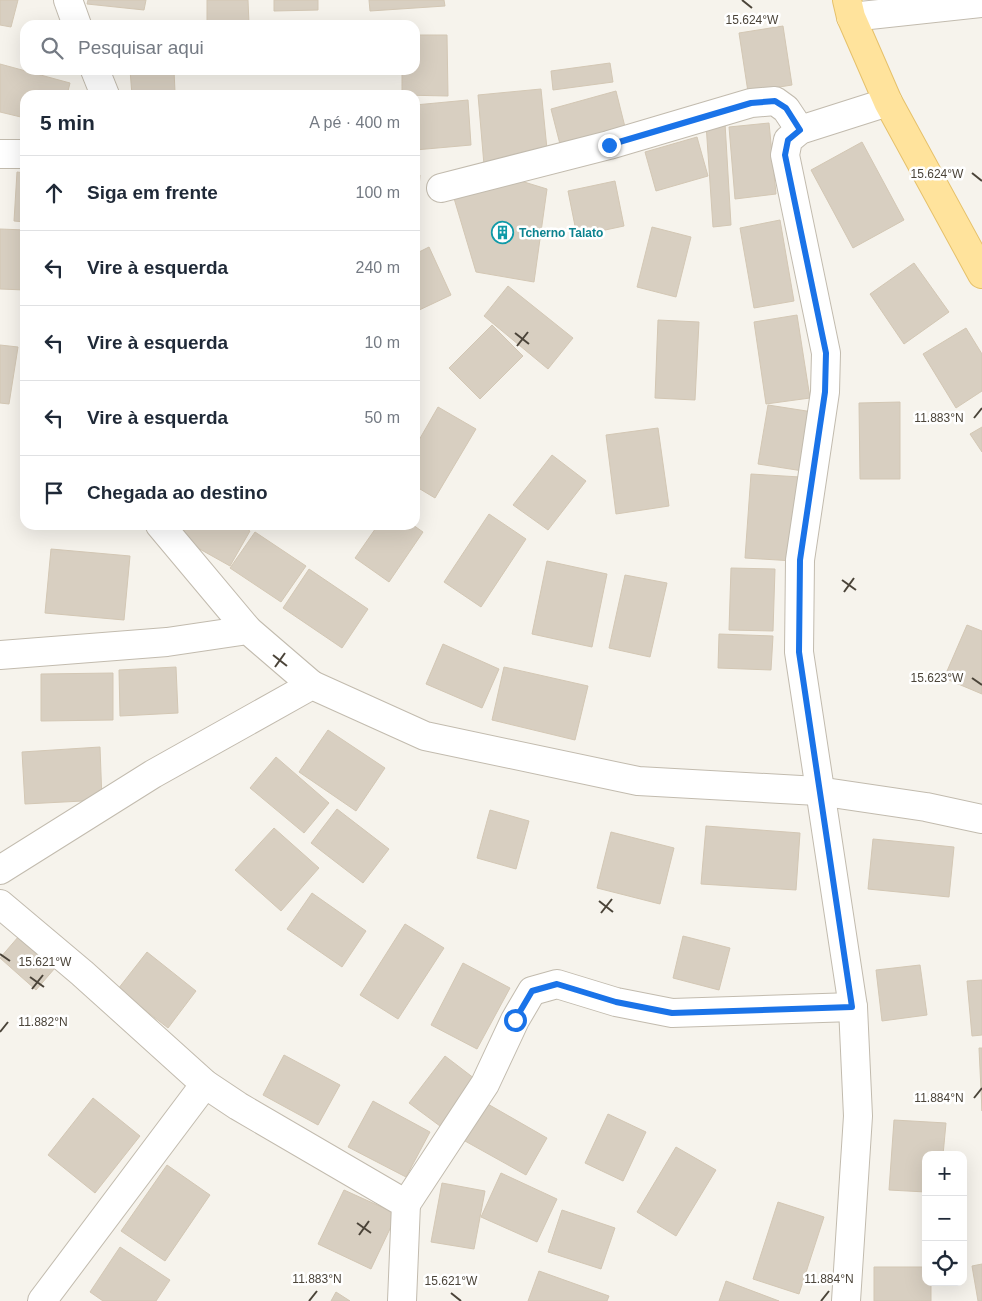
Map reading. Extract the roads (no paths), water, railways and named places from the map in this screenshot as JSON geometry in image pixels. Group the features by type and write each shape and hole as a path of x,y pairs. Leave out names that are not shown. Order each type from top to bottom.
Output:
{"main road":[{"path":"849,9 888,102 982,274"}],"street":[{"path":"68,0 75,20"},
{"path":"849,9 982,2"},
{"path":"97,75 103,90"},
{"path":"441,188 609,145 751,103 775,101 786,108 800,130"},
{"path":"846,1301 858,1116 852,1007 818,791 799,652 802,550 825,392 826,353 785,155 788,140 800,130 888,102"},
{"path":"0,154 20,154"},
{"path":"164,530 248,630 312,685 426,736 638,781 818,791 926,807 982,819"},
{"path":"0,655 167,642 248,630"},
{"path":"0,870 154,774 312,685"},
{"path":"0,904 82,972 205,1084 238,1106 406,1204"},
{"path":"402,1301 406,1204 484,1084 515,1020 532,991 557,984 616,1002 672,1013 852,1007"},
{"path":"42,1301 205,1084"}],"place":[{"name":"Tcherno Talato","path":"503,233"}]}
